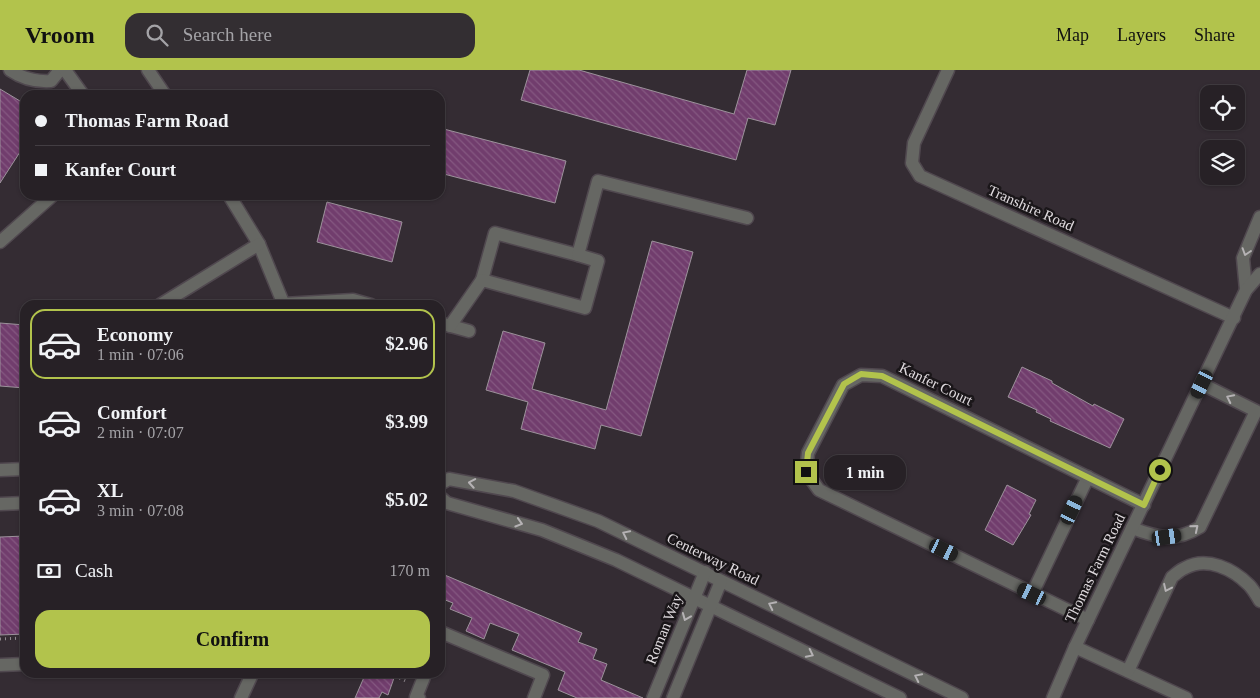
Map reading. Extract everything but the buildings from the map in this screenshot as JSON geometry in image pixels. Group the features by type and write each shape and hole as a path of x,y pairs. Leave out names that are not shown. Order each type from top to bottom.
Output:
{"street":[{"path":"10,70 19,77 35,82 51,81 60,70"},
{"path":"66,70 80,90"},
{"path":"148,70 162,90"},
{"name":"Transhire Road","path":"948,70 914,143 912,163 920,176 1234,318"},
{"path":"578,255 598,180 747,218"},
{"path":"0,242 47,200"},
{"path":"232,200 259,244 282,300"},
{"name":"Thomas Farm Road","path":"1246,290 1243,258 1260,217"},
{"path":"469,331 445,324 482,280 495,233 598,261 585,308 482,280"},
{"path":"168,300 259,244"},
{"name":"Thomas Farm Road","path":"1053,698 1075,647 1246,290 1260,274"},
{"name":"Kanfer Court","path":"1088,620 819,490 806,472 808,453 844,384 861,374 882,376 1144,505"},
{"path":"1132,528 1152,535 1167,537 1187,535 1200,527 1258,407 1202,384"},
{"path":"0,470 20,469"},
{"path":"1032,594 1088,477"},
{"name":"Centerway Road","path":"445,482 450,479 514,491 598,521 962,698"},
{"path":"445,501 551,534 616,560 900,698"},
{"path":"0,504 20,503"},
{"path":"1128,671 1172,577 1185,567 1202,563 1217,564 1250,585 1260,601"},
{"name":"Roman Way","path":"653,698 705,572"},
{"path":"672,698 721,581"},
{"path":"445,634 543,675 534,698"},
{"path":"1075,647 1186,698"},
{"path":"0,665 20,664"},
{"path":"241,698 250,678"},
{"path":"419,693 424,678"}],"path":[{"path":"0,639 20,638"},
{"path":"395,678 419,693"}],"route":[{"path":"806,472 808,453 844,384 861,374 882,376 1144,505 1160,470"}]}
